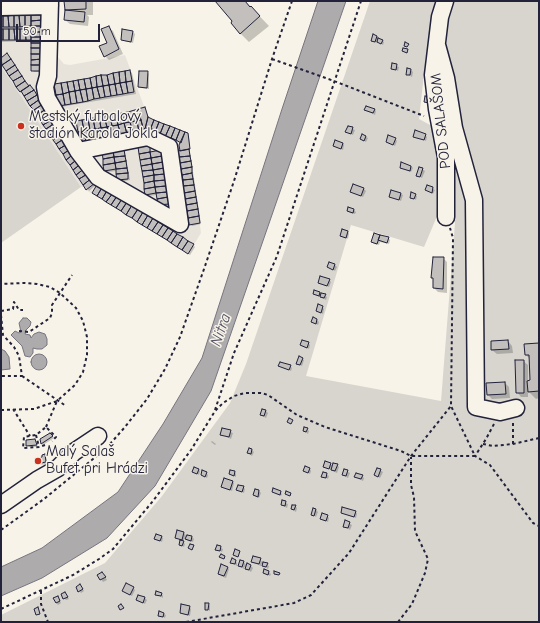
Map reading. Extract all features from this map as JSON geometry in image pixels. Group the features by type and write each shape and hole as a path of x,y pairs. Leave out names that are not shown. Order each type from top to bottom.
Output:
{"street":[{"name":"POD SALAŠOM","path":"445,1 440,17 438,45 433,75 436,109 440,122 446,157 446,217"},
{"path":"1,7 50,3 48,76 45,87 47,98 78,151 98,177 180,224 169,147 148,137 78,151"},
{"path":"438,45 446,78 454,128 474,200 476,407 500,412 516,408"},
{"path":"1,505 37,480 58,468 74,452 98,436"}],"path":[{"path":"1,530 44,499 113,441 137,412 158,380 172,354 190,311 292,1"},
{"path":"215,411 234,353 277,256 361,1"},
{"path":"272,59 329,79 440,122"},
{"path":"446,217 453,238 452,406 475,456"},
{"path":"20,331 29,332 50,318 52,313 52,305 72,275"},
{"path":"1,280 1,297"},
{"path":"1,284 37,284 50,287 60,293 76,308 83,321 87,338 88,355 83,372 75,385 57,401 34,409 1,410"},
{"path":"1,310 13,309 14,302 19,310 23,310"},
{"path":"1,315 3,335 14,347 19,356 22,376"},
{"path":"1,376 22,376 66,406"},
{"path":"1,609 41,591 99,559 113,549 172,476 191,450 215,411 223,403 234,396 245,393 260,392 296,415 325,427 401,451 411,456 475,456 490,465 533,523 539,526"},
{"path":"46,445 23,448 24,436 36,435 46,427 57,401"},
{"path":"186,622 294,603 310,595 349,553 411,456 452,406"},
{"path":"513,444 512,428 516,408"},
{"path":"13,409 30,436"},
{"path":"475,456 500,412"},
{"path":"46,427 56,437 52,441"},
{"path":"36,435 39,447"},
{"path":"483,444 493,446 513,444 539,438"},
{"path":"398,622 412,604 425,574 428,559 415,531 414,497 411,485 411,456"},
{"path":"41,591 41,604 48,622"}],"shaded area":[{"path":"1,1 56,1 58,57 64,64 70,65 125,55 148,117 188,133 201,233 188,254 86,190 85,187 81,187 1,66"},
{"path":"370,1 438,1 426,56 419,119 434,127 441,195 438,214 424,247 351,225 306,376 441,401 455,223 452,174 440,80 450,1 539,1 539,622 1,622 1,615 105,563 162,496 230,403 246,364"},
{"name":"Mestský futbalový štadión Karola Jokla","path":"1,66 81,187 1,243"}],"water":[{"name":"Nitra","path":"318,1 346,1 211,391 155,486 107,538 42,578 1,596 1,567 42,548 118,492 163,424 202,358"},
{"path":"23,318 27,318 31,322 25,334 30,335 31,338 34,334 39,332 45,334 47,339 47,345 42,349 33,348 33,353 30,357 25,356 22,346 11,335 15,331 19,333 21,332 19,323"},
{"path":"1,349 5,351 9,357 10,369 1,370"},
{"path":"39,354 46,359 47,362 42,369 39,370 32,365 31,362 36,355"}],"building":[{"path":"64,1 86,1 86,9 65,10"},
{"path":"215,1 245,1 260,16 240,34 231,23 232,21"},
{"path":"65,10 85,12 84,22 64,20"},
{"path":"14,15 19,15 20,27 14,27"},
{"path":"14,15 14,27 9,27 8,16"},
{"path":"19,15 25,15 25,26 20,27"},
{"path":"25,15 31,15 31,26 25,26"},
{"path":"31,15 42,15 42,20 31,21"},
{"path":"1,16 3,16 3,27 1,27"},
{"path":"3,16 8,16 9,27 3,27"},
{"path":"42,20 42,26 31,26 31,21"},
{"path":"31,26 42,26 42,32 31,32"},
{"path":"109,26 119,49 104,57 99,46 107,43 101,29"},
{"path":"1,29 3,29 3,40 1,40"},
{"path":"3,29 9,29 9,40 3,40"},
{"path":"9,29 14,29 15,40 9,40"},
{"path":"14,29 20,29 20,40 15,40"},
{"path":"20,29 25,29 26,40 20,40"},
{"path":"25,29 31,29 31,40 26,40"},
{"path":"122,29 133,31 131,42 121,40"},
{"path":"31,32 42,32 42,37 31,37"},
{"path":"373,34 377,36 375,42 371,41"},
{"path":"31,37 42,37 42,43 31,43"},
{"path":"378,38 383,40 381,44 377,42"},
{"path":"405,42 409,44 407,47 404,46"},
{"path":"31,43 42,43 42,48 31,48"},
{"path":"31,48 42,48 42,54 31,54"},
{"path":"403,48 408,49 407,53 402,51"},
{"path":"7,53 11,59 2,65 1,58"},
{"path":"31,54 42,54 42,59 31,60"},
{"path":"11,59 15,65 6,71 2,65"},
{"path":"42,59 42,65 31,65 31,60"},
{"path":"392,63 397,64 396,70 391,69"},
{"path":"15,65 18,70 9,76 6,71"},
{"path":"31,65 42,65 43,71 31,71"},
{"path":"407,68 411,69 410,75 406,75"},
{"path":"18,70 22,76 13,81 9,76"},
{"path":"130,70 132,81 126,82 125,71"},
{"path":"125,71 126,82 120,83 119,72"},
{"path":"139,71 148,71 147,88 138,87"},
{"path":"119,72 120,83 115,84 113,73"},
{"path":"113,73 115,84 109,85 107,75"},
{"path":"101,75 107,75 109,85 103,86"},
{"path":"101,75 103,86 97,87 96,76"},
{"path":"22,76 25,81 16,87 13,81"},
{"path":"96,76 97,87 92,88 90,78"},
{"path":"90,78 92,88 86,89 84,79"},
{"path":"84,79 86,89 80,90 78,80"},
{"path":"78,80 80,90 75,91 73,81"},
{"path":"25,81 29,86 20,92 16,87"},
{"path":"73,81 75,91 69,92 67,82"},
{"path":"132,81 134,92 128,93 126,82"},
{"path":"67,82 69,92 63,94 61,83"},
{"path":"126,82 128,93 123,94 120,83"},
{"path":"61,83 63,94 56,95 54,84"},
{"path":"120,83 123,94 117,95 115,84"},
{"path":"115,84 117,95 111,96 109,85"},
{"path":"30,85 34,90 24,96 21,91"},
{"path":"109,85 111,96 105,97 103,86"},
{"path":"103,86 105,97 100,98 97,87"},
{"path":"97,87 100,98 94,99 92,88"},
{"path":"92,88 94,99 88,101 86,89"},
{"path":"86,89 88,101 83,102 80,90"},
{"path":"34,90 37,95 27,101 24,96"},
{"path":"80,90 83,102 77,103 75,91"},
{"path":"75,91 77,103 71,104 69,92"},
{"path":"69,92 71,104 65,105 63,94"},
{"path":"63,94 65,105 58,106 56,95"},
{"path":"37,95 40,99 30,106 27,101"},
{"path":"425,96 430,97 429,103 424,102"},
{"path":"40,99 43,104 34,110 30,106"},
{"path":"43,104 46,109 37,115 34,110"},
{"path":"366,106 375,109 373,113 364,110"},
{"path":"145,107 148,117 145,129 143,128 138,109"},
{"path":"46,109 50,114 40,120 37,115"},
{"path":"138,109 141,120 130,122 128,112"},
{"path":"128,112 130,122 124,123 122,113"},
{"path":"122,113 124,123 118,125 116,114"},
{"path":"50,114 53,119 43,125 40,120"},
{"path":"116,114 118,125 112,126 110,115"},
{"path":"110,115 112,126 107,127 104,116"},
{"path":"104,116 107,127 101,128 99,117"},
{"path":"99,117 101,128 95,129 93,118"},
{"path":"148,117 154,120 150,130 145,129"},
{"path":"93,118 95,129 90,130 88,119"},
{"path":"53,119 55,123 46,129 43,125"},
{"path":"88,119 90,130 84,131 82,120"},
{"path":"82,120 84,131 78,132 76,121"},
{"path":"141,120 144,131 139,132 137,121"},
{"path":"154,120 159,122 155,132 150,130"},
{"path":"137,121 139,132 133,133 130,122"},
{"path":"130,122 133,133 127,134 124,123"},
{"path":"159,122 164,124 160,134 155,132"},
{"path":"55,123 59,129 50,135 46,129"},
{"path":"124,123 127,134 121,135 118,125"},
{"path":"164,124 170,126 165,137 160,134"},
{"path":"118,125 121,135 114,136 112,126"},
{"path":"112,126 114,136 109,138 107,127"},
{"path":"170,126 175,128 171,138 165,137"},
{"path":"348,126 353,127 351,134 345,132"},
{"path":"107,127 109,138 103,138 101,128"},
{"path":"101,128 103,138 98,140 95,129"},
{"path":"175,128 180,130 176,140 171,138"},
{"path":"59,129 62,133 53,140 50,135"},
{"path":"95,129 98,140 92,141 90,130"},
{"path":"90,130 92,141 86,142 84,131"},
{"path":"180,130 185,132 181,143 176,140"},
{"path":"415,130 426,134 424,140 413,137"},
{"path":"84,131 86,142 80,143 78,132"},
{"path":"185,132 188,133 190,149 180,151 179,145"},
{"path":"62,133 65,138 56,144 53,140"},
{"path":"362,134 366,136 364,141 360,139"},
{"path":"388,135 396,138 393,145 386,142"},
{"path":"65,138 69,143 59,149 56,144"},
{"path":"335,140 343,143 341,149 333,146"},
{"path":"69,143 72,148 63,154 59,149"},
{"path":"150,146 150,152 139,154 138,147"},
{"path":"72,148 75,153 66,160 63,154"},
{"path":"124,149 125,156 114,157 113,151"},
{"path":"189,149 190,156 179,157 178,151"},
{"path":"161,150 162,156 151,158 150,152"},
{"path":"113,151 114,157 103,159 102,152"},
{"path":"150,152 151,158 140,160 139,154"},
{"path":"75,153 79,158 70,165 66,160"},
{"path":"125,156 126,161 115,163 114,157"},
{"path":"162,156 163,162 152,164 151,158"},
{"path":"190,156 191,161 180,163 179,157"},
{"path":"114,157 115,163 103,165 103,159"},
{"path":"79,158 82,163 73,170 70,165"},
{"path":"151,158 152,164 141,166 140,160"},
{"path":"126,161 127,168 116,169 115,163"},
{"path":"191,161 192,167 181,169 180,163"},
{"path":"163,162 164,168 153,170 152,164"},
{"path":"401,162 411,166 410,171 400,168"},
{"path":"82,163 85,168 76,175 73,170"},
{"path":"115,163 116,169 104,171 103,165"},
{"path":"152,164 153,170 142,171 141,166"},
{"path":"192,167 192,173 182,175 181,169"},
{"path":"419,167 423,168 420,177 416,176"},
{"path":"85,168 89,173 79,179 76,175"},
{"path":"127,168 128,173 116,174 116,169"},
{"path":"164,168 165,174 154,175 153,170"},
{"path":"153,170 154,175 143,177 142,171"},
{"path":"89,173 92,178 83,185 79,179"},
{"path":"128,173 128,179 117,180 116,174"},
{"path":"192,173 193,179 183,180 182,175"},
{"path":"165,174 166,180 154,181 154,175"},
{"path":"154,175 154,181 144,183 143,177"},
{"path":"92,178 95,183 86,190 83,185"},
{"path":"193,179 194,185 183,186 183,180"},
{"path":"166,180 166,186 155,187 154,181"},
{"path":"154,181 155,187 144,189 144,183"},
{"path":"98,183 103,186 97,196 92,193"},
{"path":"353,184 364,188 361,196 350,192"},
{"path":"194,185 195,191 184,193 183,186"},
{"path":"427,185 433,187 432,193 425,190"},
{"path":"103,186 108,189 102,199 97,196"},
{"path":"166,186 167,192 156,193 155,187"},
{"path":"155,187 156,193 145,195 144,189"},
{"path":"108,189 113,193 106,202 102,199"},
{"path":"391,190 401,193 399,200 389,197"},
{"path":"195,191 196,197 185,199 184,193"},
{"path":"167,192 168,197 157,199 156,193"},
{"path":"411,192 416,194 414,199 410,198"},
{"path":"113,193 117,196 111,205 106,202"},
{"path":"117,196 122,199 116,208 111,205"},
{"path":"168,197 169,204 158,205 157,199"},
{"path":"196,197 197,203 186,205 185,199"},
{"path":"122,199 127,202 121,211 116,208"},
{"path":"127,202 132,205 126,215 121,211"},
{"path":"197,203 198,209 187,211 186,205"},
{"path":"132,205 138,209 132,218 126,215"},
{"path":"348,207 354,209 353,213 347,211"},
{"path":"138,209 143,212 137,222 132,218"},
{"path":"198,209 199,216 188,218 187,211"},
{"path":"143,212 148,215 142,225 137,222"},
{"path":"148,215 153,218 147,228 142,225"},
{"path":"199,216 200,223 189,225 188,218"},
{"path":"153,218 158,222 152,231 147,228"},
{"path":"158,222 163,225 157,234 152,231"},
{"path":"163,225 168,228 162,237 157,234"},
{"path":"168,228 173,231 167,240 162,237"},
{"path":"342,229 348,231 346,238 340,236"},
{"path":"173,231 177,234 171,243 167,240"},
{"path":"374,233 380,235 377,244 371,242"},
{"path":"177,234 183,237 177,247 171,243"},
{"path":"380,235 389,237 387,243 378,240"},
{"path":"183,237 188,241 182,250 177,247"},
{"path":"188,241 194,244 188,254 182,250"},
{"path":"433,257 444,257 443,289 433,288 433,278 431,278"},
{"path":"329,262 335,264 333,270 327,267"},
{"path":"320,276 330,279 327,286 318,283"},
{"path":"314,290 320,292 319,296 313,294"},
{"path":"321,293 326,294 324,298 320,297"},
{"path":"318,304 323,306 321,313 316,311"},
{"path":"313,317 317,319 316,324 311,322"},
{"path":"302,340 309,342 307,348 300,345"},
{"path":"508,340 509,349 491,350 491,341"},
{"path":"539,343 539,391 528,392 527,381 530,380 529,355 525,355 524,344"},
{"path":"299,356 303,358 300,365 296,364"},
{"path":"515,360 524,360 524,393 516,393"},
{"path":"280,362 291,365 289,370 278,366"},
{"path":"505,382 506,394 487,395 486,383"},
{"path":"262,409 266,410 264,416 260,415"},
{"path":"289,418 293,420 291,424 287,422"},
{"path":"304,427 308,428 306,432 303,431"},
{"path":"222,428 231,430 229,437 220,435"},
{"path":"50,433 53,436 41,444 40,439"},
{"path":"35,439 37,445 26,446 26,440"},
{"path":"249,448 252,449 251,454 247,453"},
{"path":"45,454 46,462 36,464 35,459 42,457 42,455"},
{"path":"325,461 331,463 329,469 323,467"},
{"path":"333,463 338,464 335,471 331,470"},
{"path":"305,466 310,468 308,473 303,471"},
{"path":"194,467 199,469 197,474 192,472"},
{"path":"377,468 381,469 378,477 374,475"},
{"path":"344,469 348,470 346,476 342,475"},
{"path":"202,470 207,472 205,477 201,475"},
{"path":"230,470 235,471 234,476 229,474"},
{"path":"323,472 327,473 326,478 321,477"},
{"path":"356,473 363,475 361,479 354,477"},
{"path":"224,478 233,481 230,490 221,487"},
{"path":"238,485 244,486 242,492 236,490"},
{"path":"273,488 281,491 280,495 272,492"},
{"path":"255,489 259,490 258,497 253,495"},
{"path":"286,491 291,493 290,496 285,494"},
{"path":"282,500 286,501 285,506 281,505"},
{"path":"292,505 296,505 294,510 291,509"},
{"path":"342,507 356,511 354,517 341,513"},
{"path":"313,508 316,509 314,516 311,515"},
{"path":"322,513 328,515 326,521 320,519"},
{"path":"345,520 350,522 348,528 343,527"},
{"path":"177,530 184,532 182,540 175,538"},
{"path":"156,534 162,536 160,541 154,539"},
{"path":"187,535 192,536 191,541 185,539"},
{"path":"180,540 184,541 182,546 179,545"},
{"path":"190,544 194,545 192,550 188,548"},
{"path":"217,545 221,546 220,551 215,550"},
{"path":"235,549 240,551 238,557 233,555"},
{"path":"221,554 225,556 224,559 219,557"},
{"path":"253,556 261,558 259,564 251,562"},
{"path":"232,558 236,560 235,564 230,563"},
{"path":"240,560 244,561 242,567 238,566"},
{"path":"263,562 268,563 266,567 262,566"},
{"path":"247,563 251,565 249,570 245,569"},
{"path":"221,564 228,567 224,576 218,574"},
{"path":"264,569 269,571 268,575 263,573"},
{"path":"274,571 280,573 279,575 274,574"},
{"path":"102,572 106,577 100,580 97,575"},
{"path":"126,583 134,587 130,595 122,591"},
{"path":"80,584 83,589 78,592 76,587"},
{"path":"156,591 162,593 161,596 155,595"},
{"path":"65,592 68,597 63,599 61,594"},
{"path":"138,595 145,597 143,603 136,600"},
{"path":"58,596 60,601 56,603 53,598"},
{"path":"205,603 209,603 208,610 205,610"},
{"path":"121,604 124,608 120,610 118,606"},
{"path":"181,604 190,606 188,615 180,613"},
{"path":"38,607 40,614 36,615 34,609"},
{"path":"159,611 164,613 163,617 158,616"}],"place":[{"name":"Mestský futbalový štadión Karola Jokla","path":"21,126"},
{"name":"Malý Salaš Bufet pri Hrádzi","path":"38,461"}]}
